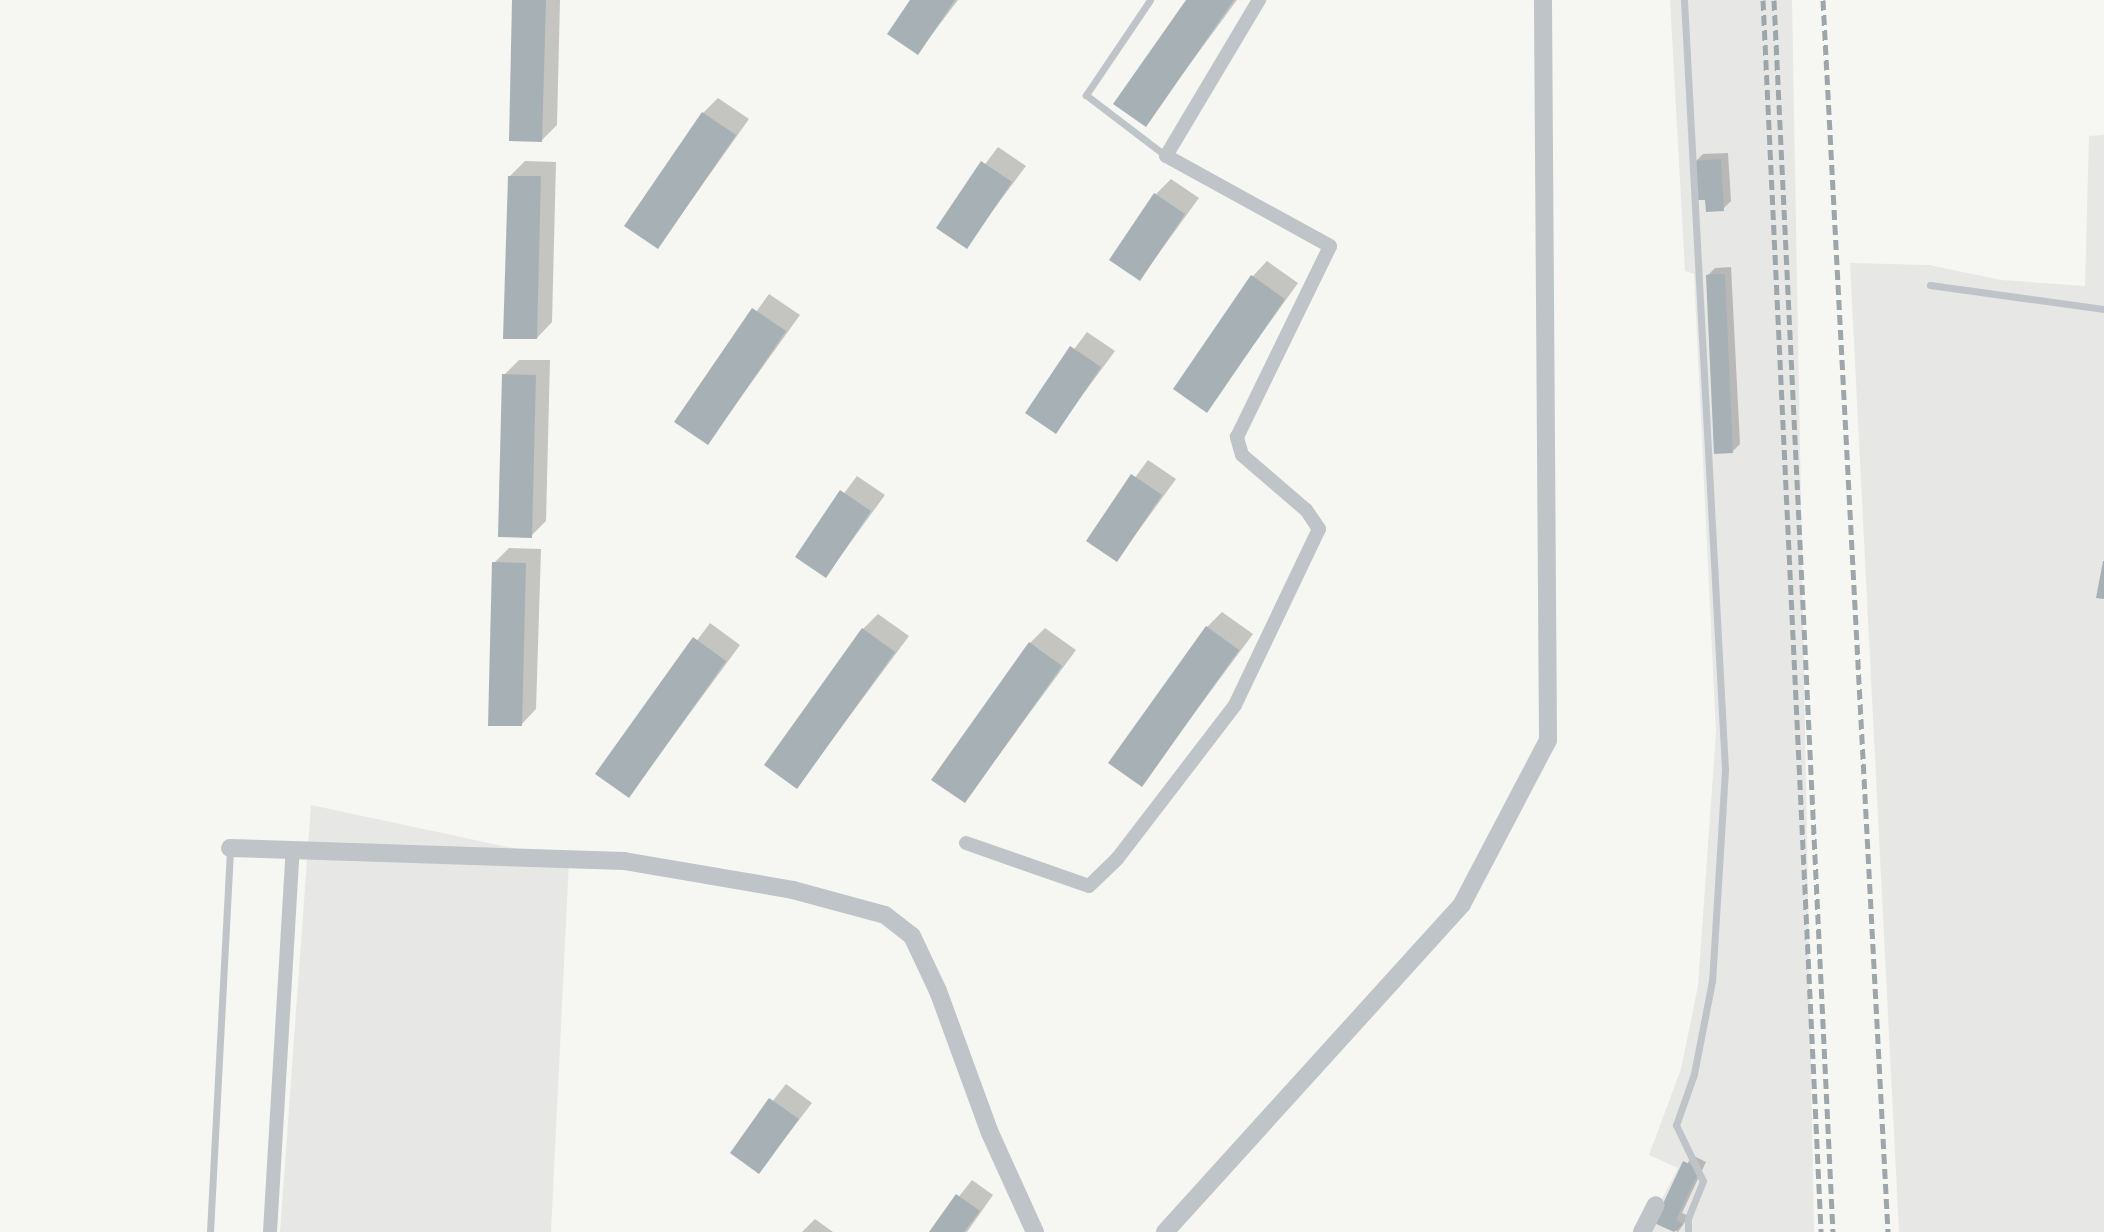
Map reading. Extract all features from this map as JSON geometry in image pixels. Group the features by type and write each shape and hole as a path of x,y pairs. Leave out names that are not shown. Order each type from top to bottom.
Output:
{"street":[{"path":"966,844 1089,886 1117,859 1235,705 1319,530 1306,510 1242,455 1237,437 1330,246 1166,156 1259,0"},
{"path":"1165,1232 1462,904 1548,740 1544,0"},
{"path":"230,848 624,861 793,890 885,915 912,936 990,1133 1035,1232"},
{"path":"270,1232 293,850"},
{"path":"1642,1232 1656,1205"}],"lane":[{"path":"1150,0 1086,95 1166,156"},
{"path":"1684,0 1725,771 1712,981 1694,1074 1676,1125 1703,1181 1688,1218 1688,1232"},
{"path":"1930,285 2104,309"},
{"path":"210,1232 230,848"}],"shaded area":[{"path":"1670,0 1792,0 1814,1232 1645,1232 1678,1168 1649,1155 1681,1069 1698,986 1716,732 1694,274 1685,271"},
{"path":"2104,135 2104,1232 1899,1232 1850,263 1929,265 2001,280 2085,286 2089,136"},
{"path":"311,805 569,860 551,1232 280,1232"}],"building":[{"path":"512,0 546,0 542,142 509,141"},
{"path":"910,0 955,0 918,55 887,34"},
{"path":"1186,0 1234,0 1146,127 1113,104"},
{"path":"702,112 736,135 658,249 624,226"},
{"path":"1721,159 1724,211 1706,212 1705,200 1696,200 1694,161"},
{"path":"981,161 1012,182 967,249 936,228"},
{"path":"508,176 541,176 537,339 503,339"},
{"path":"1154,193 1185,214 1140,281 1109,260"},
{"path":"1725,274 1733,453 1714,454 1706,275"},
{"path":"1251,275 1285,299 1207,413 1173,389"},
{"path":"752,308 786,331 708,445 674,422"},
{"path":"1070,346 1101,367 1056,434 1025,413"},
{"path":"502,374 536,375 532,538 498,537"},
{"path":"1131,474 1162,495 1117,562 1086,541"},
{"path":"840,490 871,511 826,578 795,557"},
{"path":"2104,561 2104,599 2096,598"},
{"path":"492,562 526,563 522,726 488,726"},
{"path":"1206,626 1239,650 1142,787 1108,763"},
{"path":"862,628 895,652 797,789 764,765"},
{"path":"693,637 726,661 629,798 595,774"},
{"path":"1029,642 1062,666 965,803 931,780"},
{"path":"769,1098 799,1119 759,1174 730,1153"},
{"path":"1683,1161 1700,1169 1676,1220 1683,1224 1674,1232 1654,1223"},
{"path":"956,1194 980,1211 964,1232 929,1232"}],"railway":[{"path":"1763,0 1821,1232"},
{"path":"1774,0 1833,1232"},
{"path":"1823,0 1888,1232"}]}
